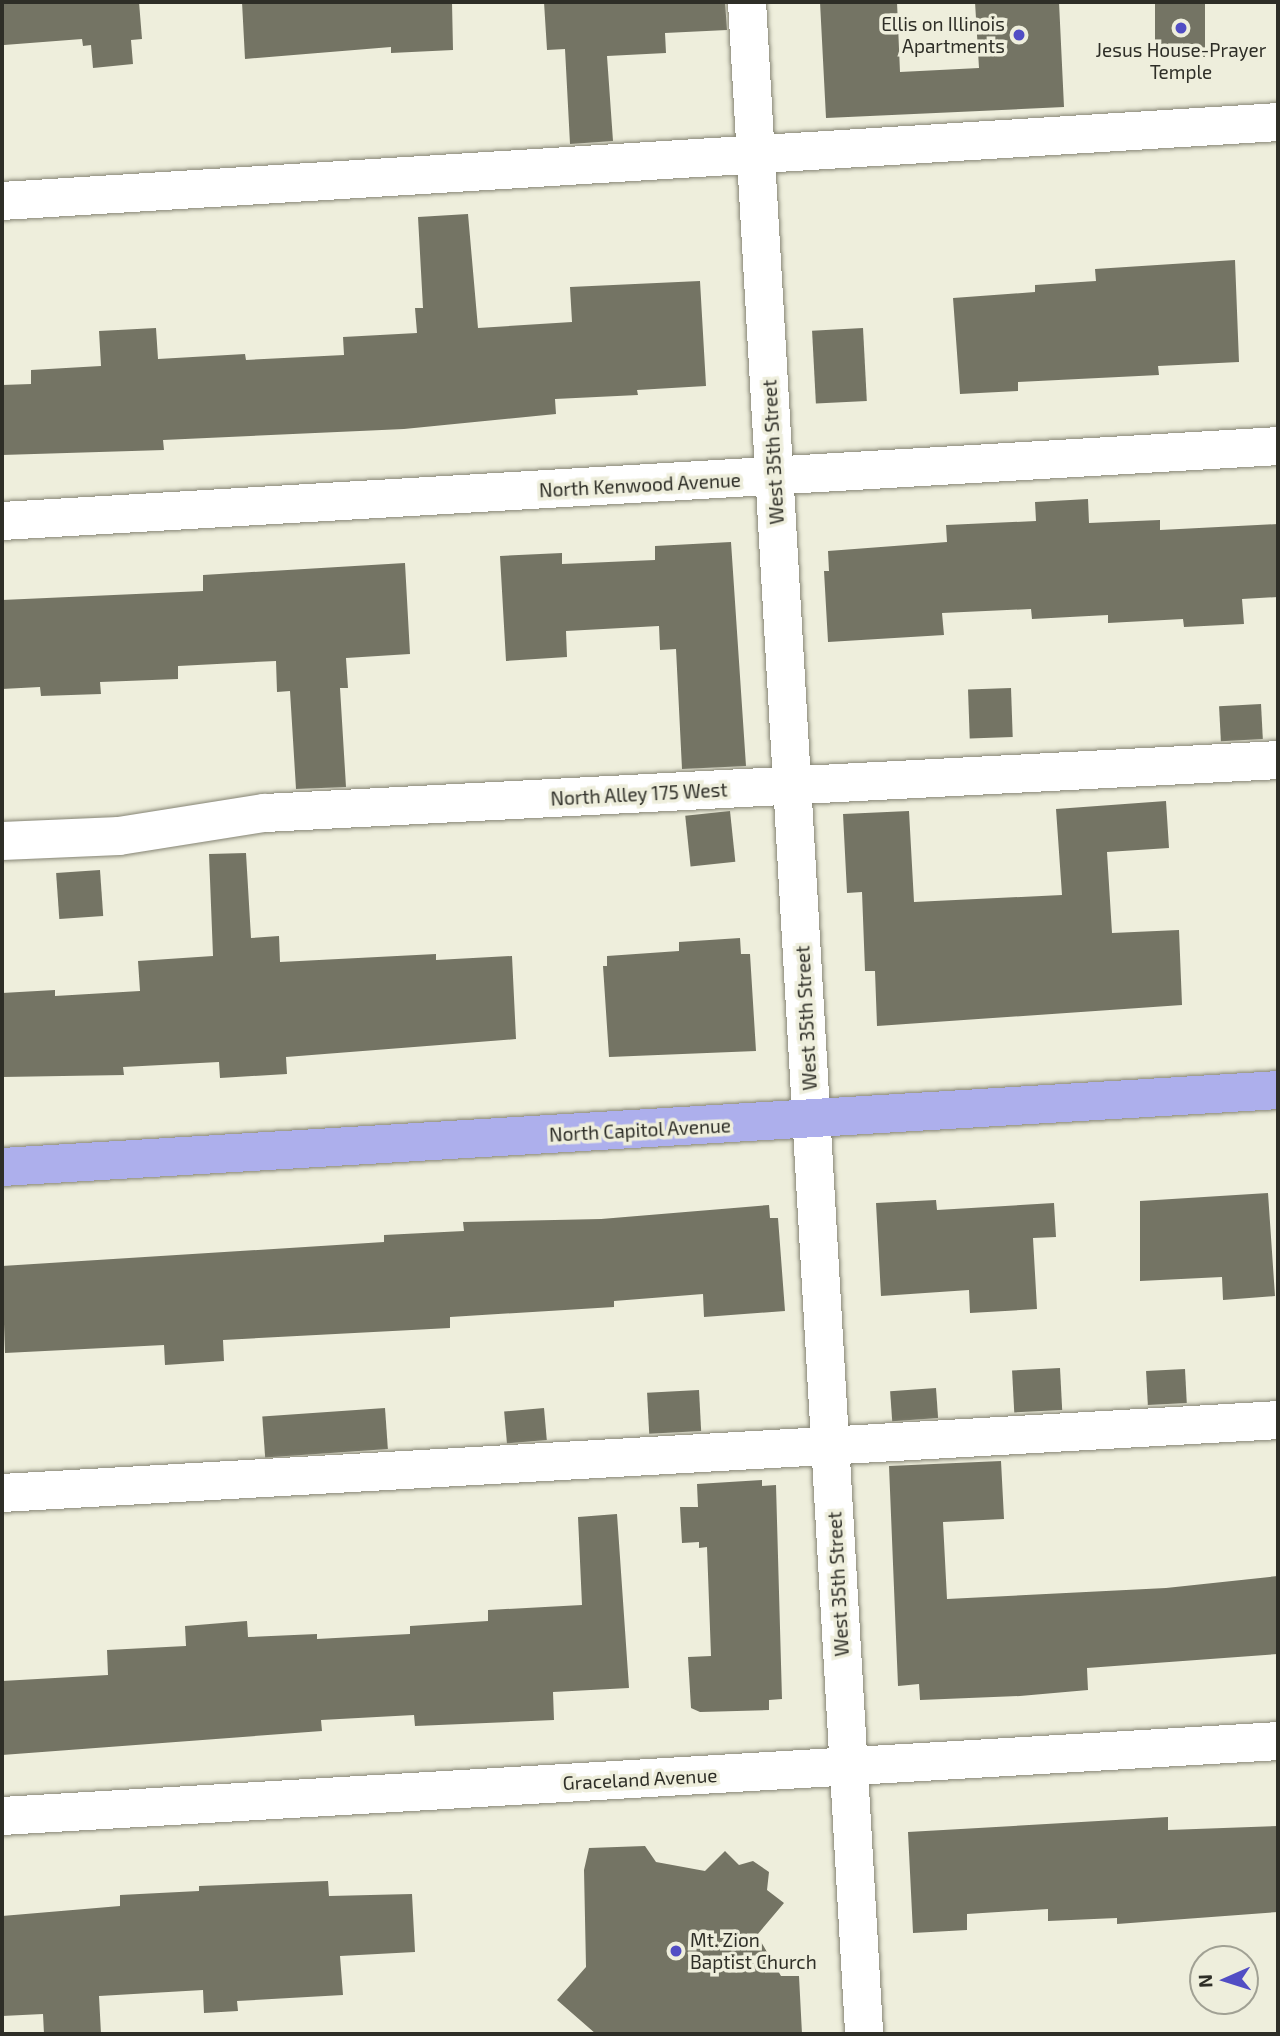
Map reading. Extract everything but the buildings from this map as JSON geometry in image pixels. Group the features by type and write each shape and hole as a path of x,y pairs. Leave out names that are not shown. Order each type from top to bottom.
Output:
{"main road":[{"name":"North Capitol Avenue","path":"2,1167 1278,1090"}],"street":[{"name":"West 35th Street","path":"747,2 864,2034"},
{"path":"2,201 235,189 755,151 1278,121"},
{"name":"North Kenwood Avenue","path":"2,520 775,478 1278,446"},
{"name":"North Alley 175 West","path":"2,841 120,836 265,813 1278,760"},
{"path":"2,1493 1278,1420"},
{"name":"Graceland Avenue","path":"2,1816 1278,1741"}],"place":[{"name":"Jesus House-Prayer Temple","path":"1181,28"},
{"name":"Ellis on Illinois Apartments","path":"1019,35"},
{"name":"Mt. Zion Baptist Church","path":"676,1951"}]}
